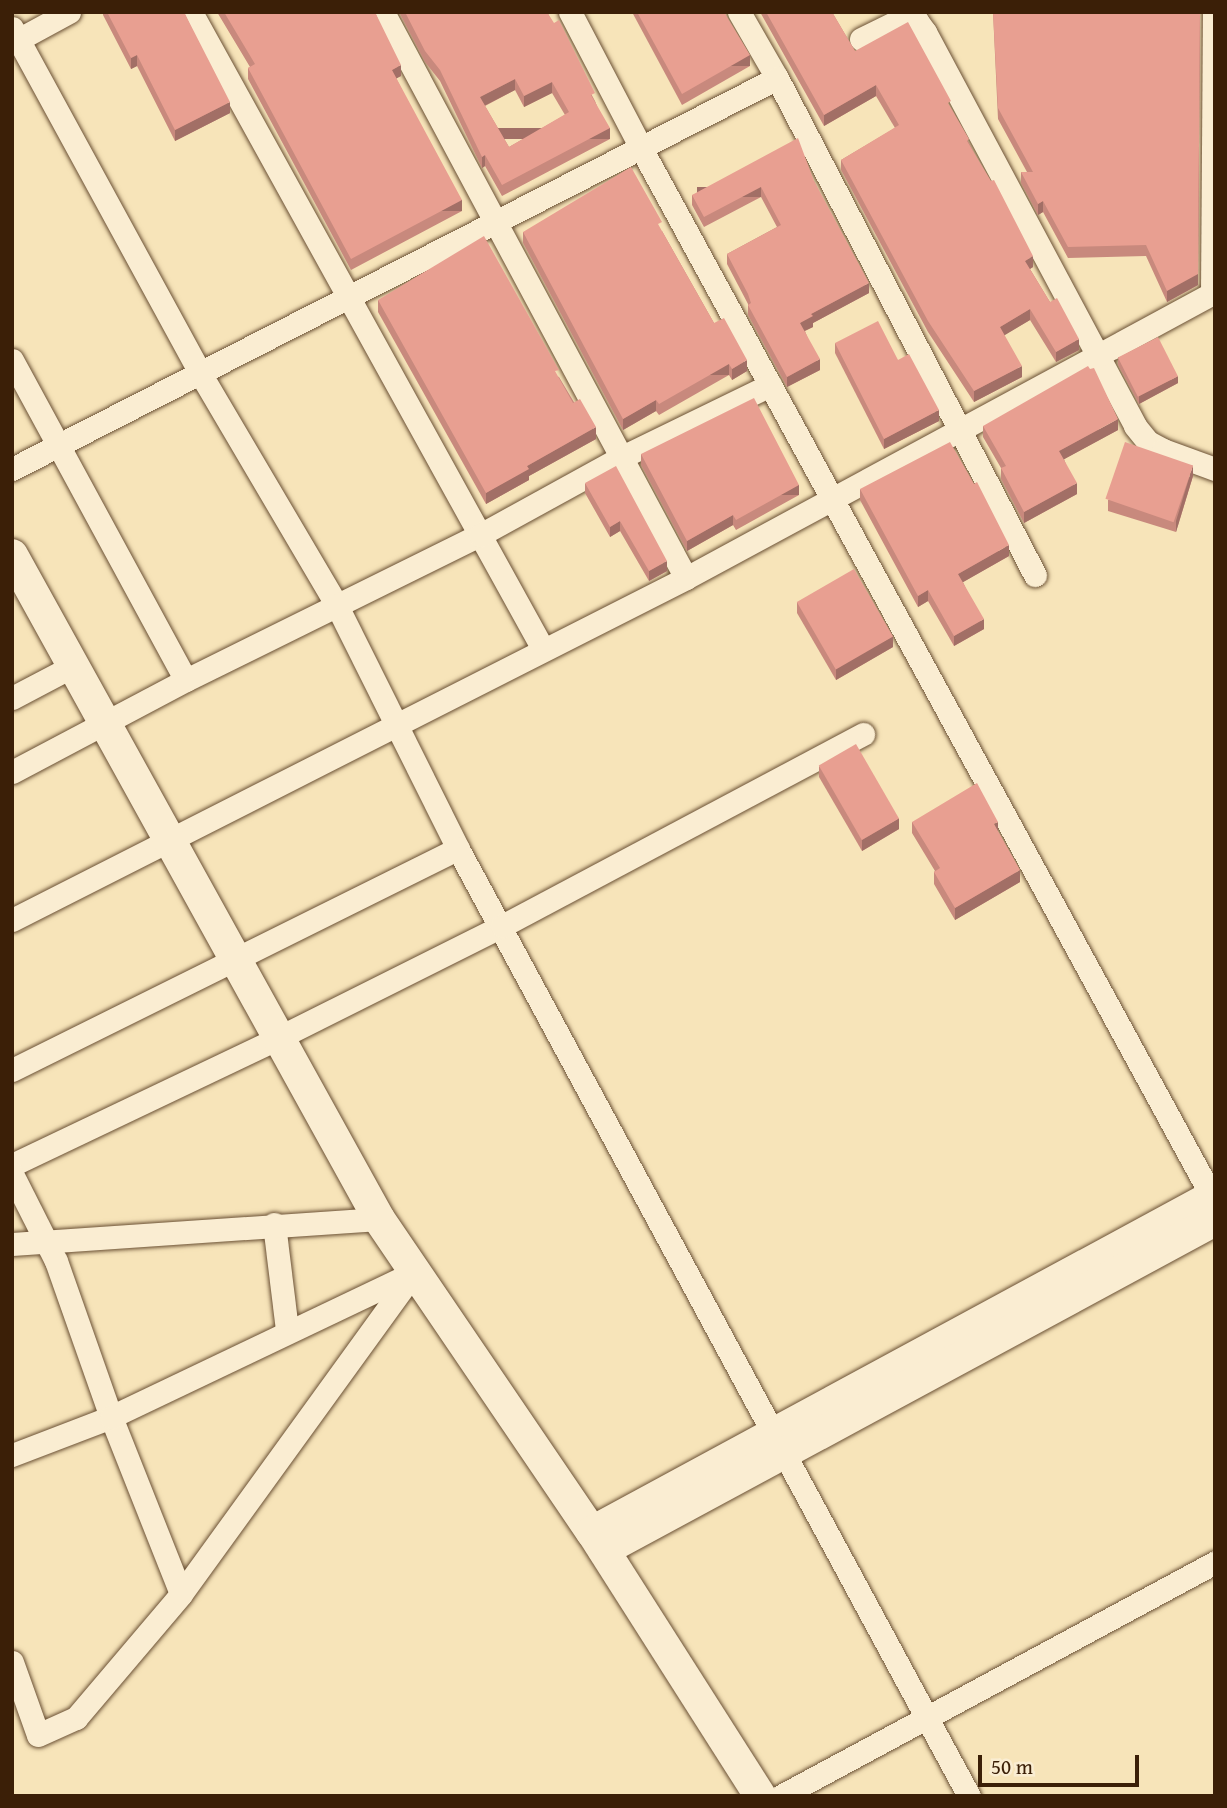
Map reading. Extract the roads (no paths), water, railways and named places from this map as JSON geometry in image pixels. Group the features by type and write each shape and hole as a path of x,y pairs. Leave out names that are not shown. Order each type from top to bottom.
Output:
{"street":[{"path":"69,12 14,37 200,373 337,606 458,849 502,926 969,1796"},
{"path":"191,12 543,649"},
{"path":"383,12 686,578"},
{"path":"570,12 641,148 1214,1203 598,1541"},
{"path":"739,12 777,78 1035,575"},
{"path":"12,920 686,578 1213,293 1214,12"},
{"path":"861,39 906,17 917,21 1096,356 1148,442 1215,468"},
{"path":"12,469 777,78"},
{"path":"12,360 186,680"},
{"path":"12,772 186,680 480,535 622,457 770,386"},
{"path":"17,576 73,666 379,1219 598,1541 760,1796"},
{"path":"12,698 73,666"},
{"path":"12,1165 278,1038 502,926 863,734"},
{"path":"12,1070 458,849"},
{"path":"12,1174 47,1240 111,1417 181,1594"},
{"path":"12,1244 274,1224 379,1219"},
{"path":"274,1224 286,1331"},
{"path":"12,1455 111,1417 414,1272"},
{"path":"12,1662 17,1693 38,1735 76,1718 181,1594 414,1272"},
{"path":"781,1796 1215,1562"}]}
